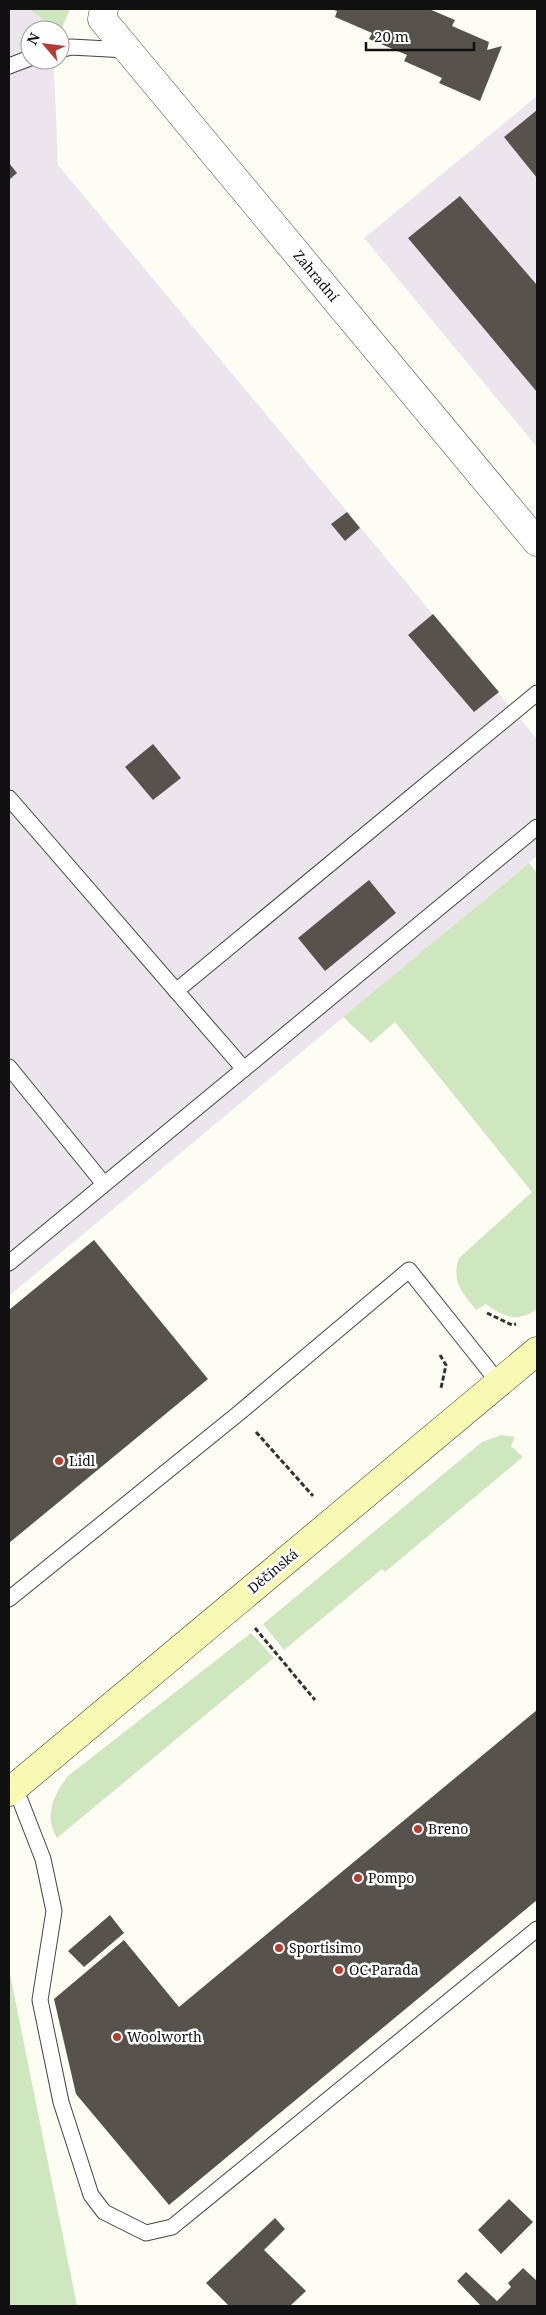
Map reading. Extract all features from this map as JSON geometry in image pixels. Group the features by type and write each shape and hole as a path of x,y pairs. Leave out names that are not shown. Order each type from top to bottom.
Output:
{"main road":[{"name":"Děčínská","path":"12,1789 537,1351"}],"street":[{"name":"Zahradní","path":"104,9 102,19 127,50 537,542"}],"lane":[{"path":"70,47 127,50"},
{"path":"176,991 537,693"},
{"path":"9,798 244,1069"},
{"path":"9,1263 537,827"},
{"path":"9,1067 104,1184"},
{"path":"9,1599 239,1413 409,1270 499,1383"},
{"path":"12,1789 43,1859 54,1911 40,2000 62,2102 91,2195 104,2212 146,2233 172,2227 537,1928"}],"path":[{"path":"487,1313 512,1325 519,1323"}],"shaded area":[{"path":"9,9 29,9 44,20 20,20 20,70 54,70 58,165 537,739 537,856 9,1296"},
{"path":"537,96 537,447 364,238"}],"green space":[{"path":"29,9 70,9 65,20 44,20"},
{"path":"529,863 537,873 537,1309 523,1316 511,1317 498,1312 486,1304 476,1310 459,1286 456,1274 457,1266 459,1258 532,1192 395,1022 371,1043 343,1017"},
{"path":"501,1435 515,1437 511,1446 523,1457 385,1572 382,1569 284,1650 263,1624 482,1442"},
{"path":"251,1633 274,1658 57,1838 51,1822 52,1806 58,1790 68,1776"},
{"path":"9,1969 77,2306 9,2306"}],"building":[{"path":"331,9 429,9 455,20 452,26 489,42 487,50 502,46 480,101 439,83 442,78 404,61 407,55 369,39 372,33 335,17 337,11"},
{"path":"537,110 537,178 504,137"},
{"path":"9,163 17,173 9,180"},
{"path":"460,196 537,285 537,392 408,238"},
{"path":"347,512 360,528 345,541 331,524"},
{"path":"433,614 499,692 474,712 408,635"},
{"path":"153,744 181,778 153,800 125,767"},
{"path":"369,880 396,913 325,971 298,938"},
{"name":"Lidl","path":"94,1240 208,1379 9,1543 9,1310"},
{"name":"OC Parada","path":"537,1710 537,1900 169,2205 76,2094 54,1999 124,1940 179,2007"},
{"path":"110,1915 124,1933 84,1967 68,1951"},
{"path":"509,2199 533,2222 501,2254 478,2230"},
{"path":"275,2218 285,2229 264,2250 306,2291 290,2306 229,2306 206,2283"},
{"path":"523,2268 537,2281 537,2306 481,2306 457,2281 466,2272 497,2301 511,2287 508,2283"}],"place":[{"name":"Lidl","path":"59,1461"},
{"name":"Breno","path":"418,1829"},
{"name":"Pompo","path":"358,1878"},
{"name":"Sportisimo","path":"279,1948"},
{"name":"OC Parada","path":"339,1970"},
{"name":"Woolworth","path":"117,2037"}]}
